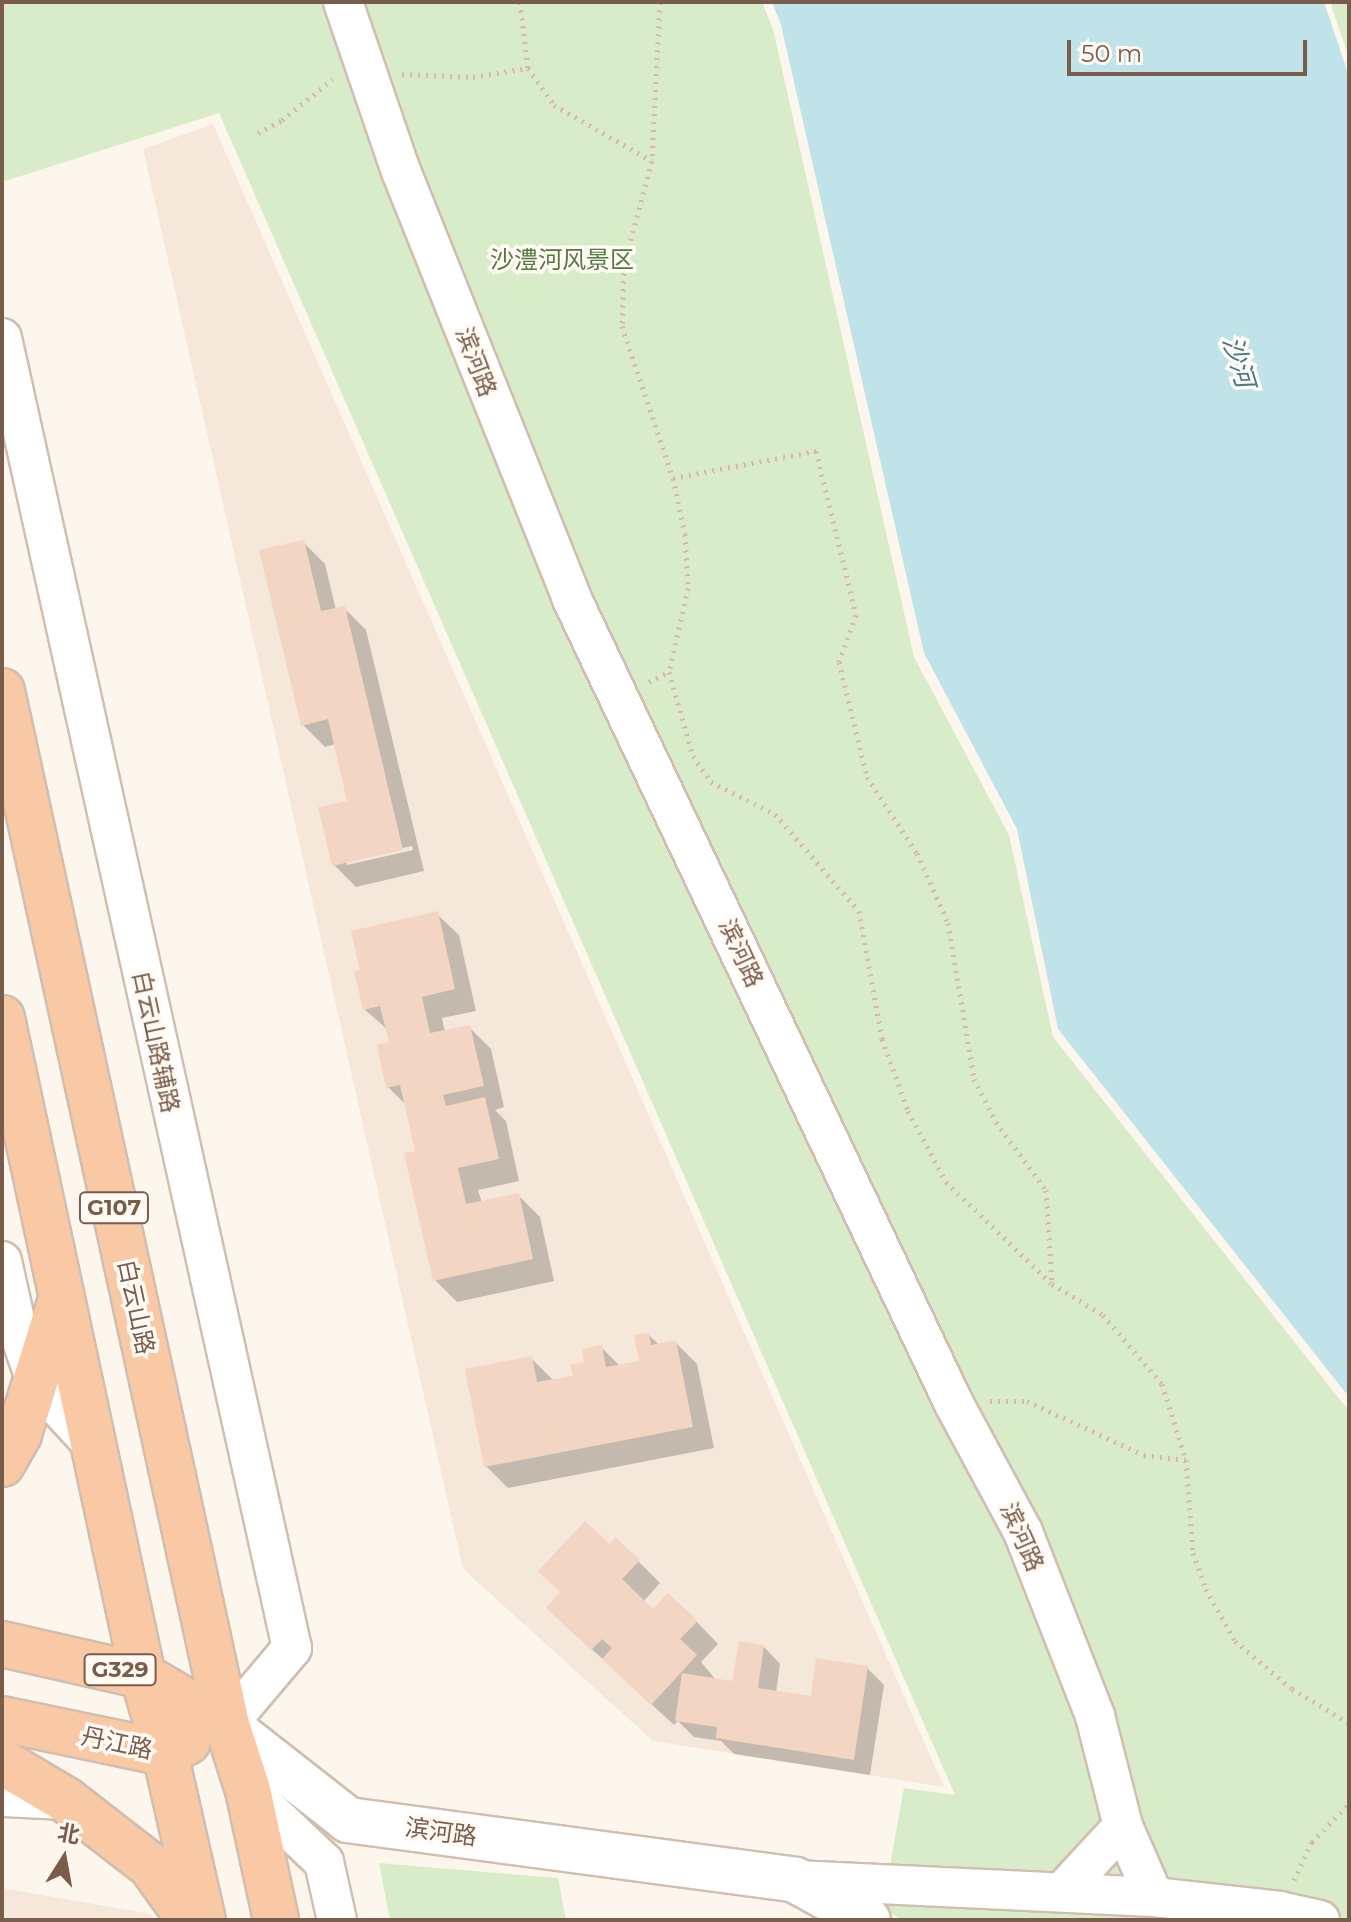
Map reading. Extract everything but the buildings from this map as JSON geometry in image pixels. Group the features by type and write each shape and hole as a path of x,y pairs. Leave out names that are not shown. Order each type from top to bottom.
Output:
{"highway":[{"name":"白云山路","path":"2,691 227,1725 248,1790 276,1920"},
{"name":"G107","path":"2,1018 143,1676 165,1753 203,1920"},
{"path":"2,1464 19,1434 37,1384 62,1295"},
{"name":"G329","path":"2,1644 143,1676 227,1725"},
{"name":"丹江路","path":"2,1719 165,1753 227,1725"},
{"path":"2,1762 66,1800 151,1866 190,1920"}],"street":[{"name":"滨河路","path":"343,2 401,171 571,597 953,1402 1023,1532 1095,1716 1123,1826 1154,1897"},
{"name":"白云山路辅路","path":"2,338 292,1648 227,1725"},
{"path":"2,1261 16,1324 37,1384 93,1445"},
{"name":"滨河路","path":"227,1725 348,1820 795,1880 868,1920"},
{"path":"248,1790 324,1862 337,1920"},
{"path":"2,1797 66,1800"},
{"path":"1063,1891 1123,1826"},
{"path":"795,1880 1154,1897 1280,1911 1320,1920"}],"path":[{"path":"520,2 528,68 554,105 652,161"},
{"path":"660,2 652,161 624,265 622,326 673,478 685,534 688,588 669,672 693,756 711,782 775,814 859,911 882,1039 908,1111 946,1182 1052,1284 1103,1315 1162,1384 1186,1460 1193,1553 1206,1589 1235,1641 1292,1689 1349,1723"},
{"path":"673,478 816,451 856,615 839,662 867,777 917,853 948,923 974,1079 996,1122 1046,1190 1052,1284"},
{"path":"1027,1401 1144,1455 1186,1460"},
{"path":"1280,1911 1312,1842 1349,1804"}],"shaded area":[{"path":"213,124 944,1787 653,1741 463,1569 143,149"},
{"path":"2,1888 152,1914 153,1920 2,1920"}],"green space":[{"name":"沙澧河风景区","path":"2,2 762,2 773,29 914,657 1009,835 1053,1037 1349,1411 1349,1920 903,1920 882,1909 904,1788 955,1795 219,113 2,182"},
{"path":"1330,2 1349,2 1349,58"},
{"path":"379,1863 558,1878 566,1920 390,1920"}],"water":[{"name":"沙河","path":"772,2 1324,2 1349,76 1349,1397 1058,1029 1017,829 924,653 781,25"}]}
